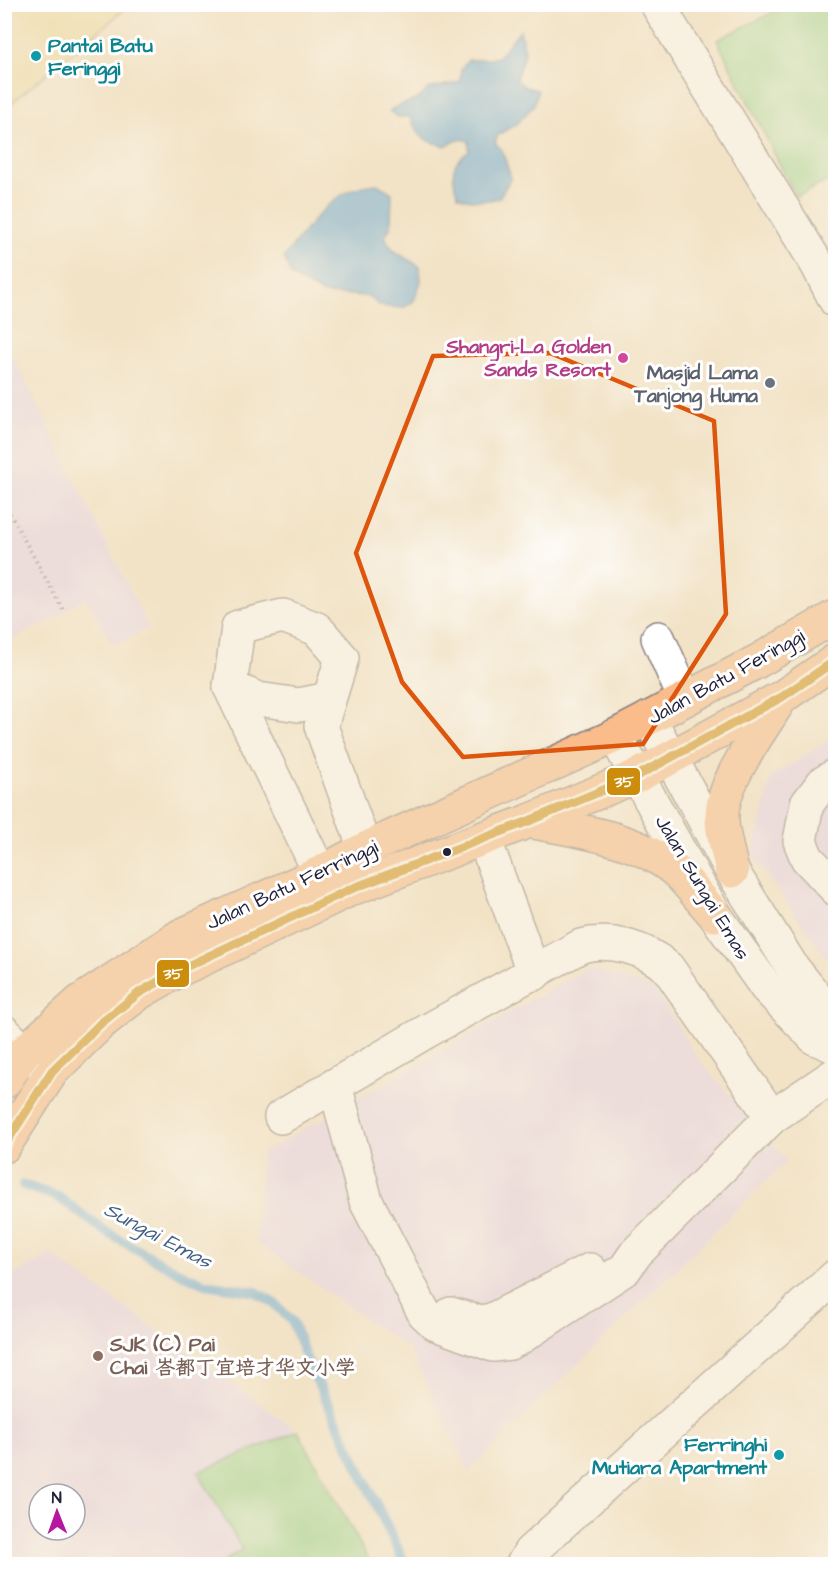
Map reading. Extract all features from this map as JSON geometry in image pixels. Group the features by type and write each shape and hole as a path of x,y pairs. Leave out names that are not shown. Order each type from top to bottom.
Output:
{"main road":[{"name":"Jalan Batu Feringgi","path":"615,736 758,661 836,616"},
{"name":"Jalan Batu Feringgi","path":"637,776 782,697 836,660"},
{"path":"732,871 722,816 729,786 782,697"},
{"name":"Jalan Batu Ferringgi","path":"4,1082 14,1042 180,936 615,736"},
{"name":"Jalan Batu Ferringgi","path":"4,1146 52,1071 101,1023 139,993 179,970 351,889 529,821 637,776"},
{"path":"529,821 619,841 651,854 677,873 715,915"}],"street":[{"path":"657,4 818,264 836,301"},
{"path":"283,616 317,629 342,658 321,726 365,849 351,889 320,873 230,687 238,627 283,616"},
{"path":"658,638 685,699"},
{"path":"230,687 258,699 299,705 329,699"},
{"name":"Jalan Sungai Emas","path":"649,718 732,871 792,968 836,1022"},
{"name":"Jalan Sungai Emas","path":"615,736 715,915 766,987 815,1038 836,1047"},
{"path":"836,775 823,783 807,804 800,841 807,858 836,889"},
{"path":"484,838 534,974"},
{"path":"281,1117 427,1031 534,974 581,946 607,942 647,954 668,969 772,1118"},
{"path":"14,1042 52,1071"},
{"path":"335,1085 366,1201 424,1314 436,1324 500,1345 518,1340 624,1269 636,1253 772,1118 836,1074"},
{"path":"524,1564 530,1552 836,1276"}],"path":[{"path":"4,503 63,610"}],"highlighted area":[{"path":"550,353 714,421 726,614 643,744 463,757 402,682 356,553 433,356"}],"shaded area":[{"path":"5,341 149,628 113,645 86,597 9,642 5,634"},
{"path":"835,736 835,966 826,957 753,856 771,777"},
{"path":"589,968 654,989 697,1057 787,1161 469,1470 410,1350 256,1242 262,1153"},
{"name":"SJK (C) Pai Chai 峇都丁宜培才华文小学","path":"50,1254 298,1431 198,1472 242,1550 219,1564 5,1564 4,1280"}],"green space":[{"path":"789,4 836,5 835,177 796,197 717,40"},
{"path":"298,1431 371,1564 225,1564 224,1562 242,1549 198,1472"}],"sand":[{"name":"Pantai Batu Feringgi","path":"5,4 130,4 130,5 5,108"}],"water":[{"path":"520,30 525,52 516,79 525,87 538,90 534,105 518,123 498,135 495,143 502,150 511,178 499,198 478,201 463,198 458,196 453,176 458,160 469,151 469,141 460,139 445,146 432,142 419,134 410,117 398,117 389,111 415,100 427,89 460,82 461,70 468,60 498,57"},
{"path":"377,184 392,193 391,227 385,235 387,241 399,254 420,267 421,282 414,301 403,308 380,306 368,296 323,294 291,276 284,257 313,221 334,200 347,192"}],"waterway":[{"name":"Sungai Emas","path":"23,1185 58,1197 106,1232 178,1272 205,1284 256,1292 274,1303 292,1321 307,1360 405,1564"}],"transit line":[{"name":"35","path":"4,1146 52,1071 101,1023 139,993 179,970 351,889 529,821 637,776 782,697 836,660"}],"place":[{"name":"Pantai Batu Feringgi","path":"36,56"},
{"name":"Shangri-La Golden Sands Resort","path":"623,358"},
{"name":"Masjid Lama Tanjong Huma","path":"770,383"},
{"name":"SJK (C) Pai Chai 峇都丁宜培才华文小学","path":"98,1356"},
{"name":"Ferringhi Mutiara Apartment","path":"779,1455"}]}
